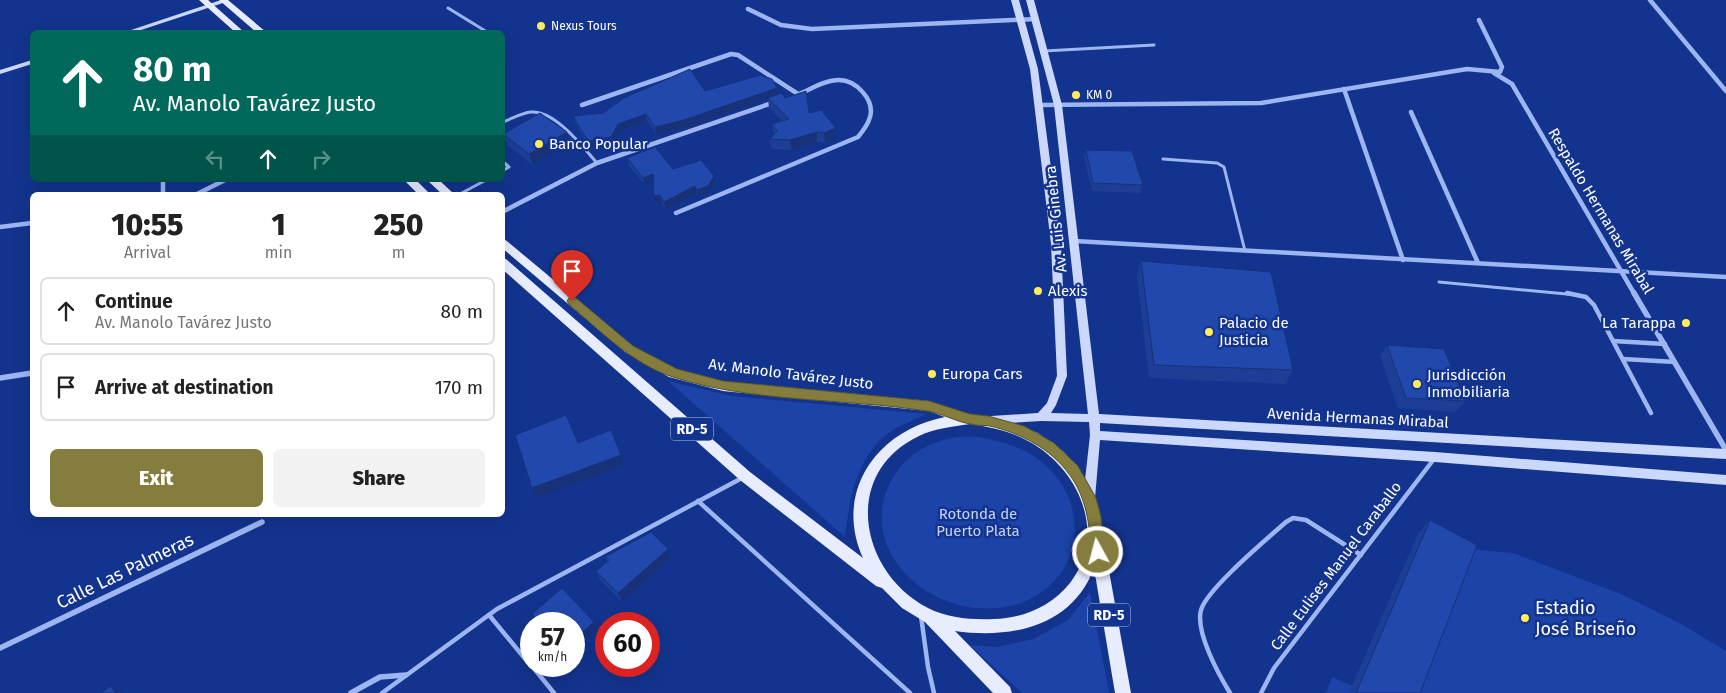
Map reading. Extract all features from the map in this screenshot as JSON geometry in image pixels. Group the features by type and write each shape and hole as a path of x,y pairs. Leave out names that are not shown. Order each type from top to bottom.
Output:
{"main road":[{"path":"203,0 238,30"},
{"path":"224,1 259,30"},
{"path":"411,182 423,192"},
{"path":"434,182 446,192"},
{"name":"Av. Manolo Tavárez Justo","path":"505,244 628,349 674,373 723,386 929,406 970,419"},
{"name":"RD-5","path":"505,265 745,476 926,614 1004,693"},
{"name":"RD-5","path":"888,586 868,555 860,520 864,488 880,459 904,437 936,424 970,419 988,421 1020,430 1049,446 1073,470 1090,498 1095,517 1096,538 1123,693"},
{"name":"RD-5","path":"926,614 968,628 1006,628 1042,616 1070,596 1088,568 1096,538"}],"street":[{"name":"Av. Luis Ginebra","path":"1015,0 1034,69 1056,244 1062,376 1051,405 1041,417"},
{"name":"Av. Luis Ginebra","path":"1030,0 1058,105 1094,418 1095,435 1090,498"},
{"path":"1650,0 1726,91"},
{"path":"136,30 211,7 224,1"},
{"path":"748,9 781,25 812,29 1036,19"},
{"path":"1039,104 1261,102 1467,69 1500,72 1502,67 1479,20"},
{"path":"582,105 731,54 738,55 798,94"},
{"path":"0,72 30,63"},
{"name":"Respaldo Hermanas Mirabal","path":"1491,72 1503,77 1512,84 1665,344 1726,452"},
{"path":"676,213 858,138 869,122 871,114 870,105 857,85 850,82 836,80 789,97"},
{"path":"1344,89 1403,260"},
{"path":"505,210 597,163 780,100"},
{"path":"1411,112 1478,263"},
{"path":"201,192 221,182"},
{"path":"0,226 30,223"},
{"path":"1074,241 1726,277"},
{"path":"0,378 30,373"},
{"name":"Avenida Hermanas Mirabal","path":"988,421 1041,417 1094,418 1726,452"},
{"path":"1095,435 1435,457 1726,480"},
{"name":"Calle Las Palmeras","path":"0,648 262,522"},
{"path":"351,693 380,677 406,676"}],"lane":[{"path":"448,8 484,30"},
{"path":"1044,51 1154,45"},
{"path":"505,121 534,112 548,116 572,135 597,163"},
{"path":"1163,159 1217,163 1224,167 1245,250"},
{"path":"463,192 481,182"},
{"path":"1439,282 1574,294 1586,297 1594,305 1651,413"},
{"path":"1613,340 1665,344"},
{"path":"1622,359 1675,362"},
{"name":"Calle Eulises Manuel Caraballo","path":"1261,693 1274,668 1435,457"},
{"path":"382,693 497,609 745,476"},
{"path":"698,501 910,693"},
{"path":"1230,693 1217,671 1204,632 1200,612 1208,596 1286,522 1293,518 1306,520 1361,555"},
{"path":"926,614 928,667 934,693"},
{"path":"489,615 520,652"},
{"path":"541,677 554,693"}],"green space":[{"path":"668,381 731,396 926,414 889,432 867,457 860,469 852,495 845,537"},
{"name":"Rotonda de Puerto Plata","path":"956,437 978,437 1021,449 1035,457 1051,471 1063,487 1071,505 1075,524 1073,543 1067,562 1056,579 1033,597 1018,604 1002,608 976,608 953,603 931,594 912,580 897,563 886,543 882,522 884,499 894,476 910,457 925,447 940,441"},
{"name":"Estadio José Briseño","path":"1419,532 1464,557 1468,549 1513,553 1621,594 1683,625 1726,651 1726,693 1326,693 1332,677 1352,686"},
{"path":"1090,592 1109,693 1022,693 970,645 997,647 1033,639 1068,620"}],"building":[{"path":"690,69 705,91 760,75 772,79 777,88 684,120 655,127 646,114 618,124 611,137 588,141 573,116 603,113 624,98"},
{"path":"806,91 809,113 821,110 836,128 824,133 817,132 790,140 770,139 777,131 772,124 789,119 768,98 782,93 785,98"},
{"path":"540,113 567,132 529,154 505,136 505,133"},
{"path":"655,147 673,169 701,160 714,176 708,186 697,190 695,186 664,202 660,195 654,196 653,174 643,178 627,158"},
{"path":"1086,150 1132,151 1143,185 1093,183"},
{"name":"Palacio de Justicia","path":"1141,261 1271,272 1293,370 1154,365"},
{"name":"Jurisdicción Inmobiliaria","path":"1387,345 1444,349 1465,401 1406,398"},
{"path":"566,415 578,443 611,430 621,455 532,488 515,435"},
{"path":"1430,520 1477,545 1420,693 1356,693"},
{"path":"651,532 668,549 618,593 596,571 609,560 605,557"},
{"path":"562,588 585,612 534,612"},
{"path":"585,612 594,622 585,630"},
{"path":"111,686 115,693 101,693"}],"place":[{"name":"Nexus Tours","path":"541,26"},
{"name":"KM 0","path":"1076,95"},
{"name":"Banco Popular","path":"539,144"},
{"name":"Alexis","path":"1038,291"},
{"name":"La Tarappa","path":"1686,323"},
{"name":"Palacio de Justicia","path":"1209,332"},
{"name":"Europa Cars","path":"932,374"},
{"name":"Jurisdicción Inmobiliaria","path":"1417,384"},
{"name":"Estadio José Briseño","path":"1525,618"}],"route":[{"path":"572,301 628,349 674,373 723,386 929,406 970,419 988,421 1020,430 1049,446 1073,470 1090,498 1095,517 1098,552"}]}
